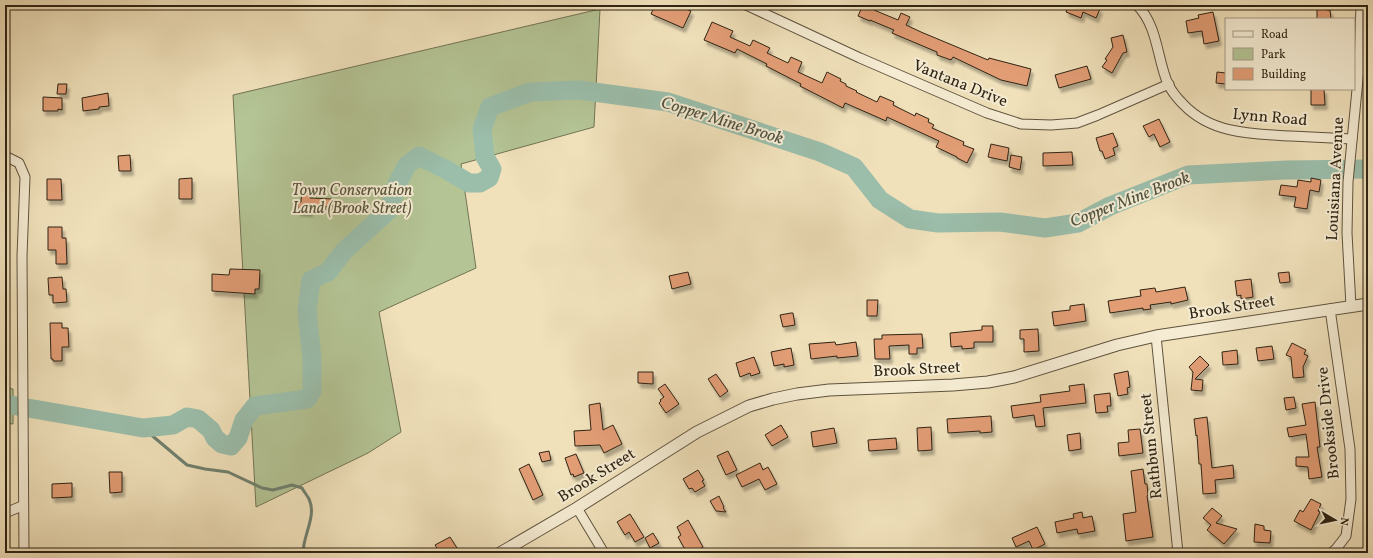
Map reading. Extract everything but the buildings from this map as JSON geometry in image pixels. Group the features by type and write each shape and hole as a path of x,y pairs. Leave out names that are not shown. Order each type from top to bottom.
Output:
{"street":[{"name":"Vantana Drive","path":"746,5 867,61 987,113 1021,124 1051,125 1077,122 1098,115 1168,84"},
{"name":"Lynn Road","path":"1137,5 1149,22 1168,84 1176,96 1197,117 1218,127 1237,132 1352,139"},
{"name":"Louisiana Avenue","path":"1352,306 1347,233 1348,182 1359,69 1361,5"},
{"path":"1359,69 1368,72"},
{"path":"5,156 19,163 25,176 22,256 22,506 24,553"},
{"name":"Brook Street","path":"500,553 577,508 697,432 755,404 797,394 829,390 953,385 988,382 1029,373 1117,345 1156,336 1368,304"},
{"name":"Brookside Drive","path":"1330,309 1350,449 1351,499 1346,536 1331,553"},
{"name":"Rathbun Street","path":"1156,336 1178,553"},
{"path":"5,513 22,506"},
{"path":"577,508 604,553"}],"green space":[{"name":"Town Conservation Land (Brook Street)","path":"600,9 594,127 461,164 476,268 379,312 401,432 368,453 256,507 233,95"},
{"path":"5,388 13,389 13,424 5,423"}],"waterway":[{"name":"Copper Mine Brook","path":"5,404 143,428 173,425 187,417 198,419 211,430 215,438 222,444 231,446 238,438 244,420 255,406 307,399 312,391 312,358 307,311 311,280 328,272 344,251 389,210 397,184 407,165 419,156 469,183 480,183 489,178 492,169 485,157 482,129 490,107 530,92 579,90 668,102 820,152 854,167 880,200 910,219 938,223 1000,222 1045,228 1078,223 1110,206 1188,175 1287,170 1368,169"},
{"path":"143,428 187,465 228,472 262,488 273,490 292,485 302,488 311,505 311,519 303,553"}]}
